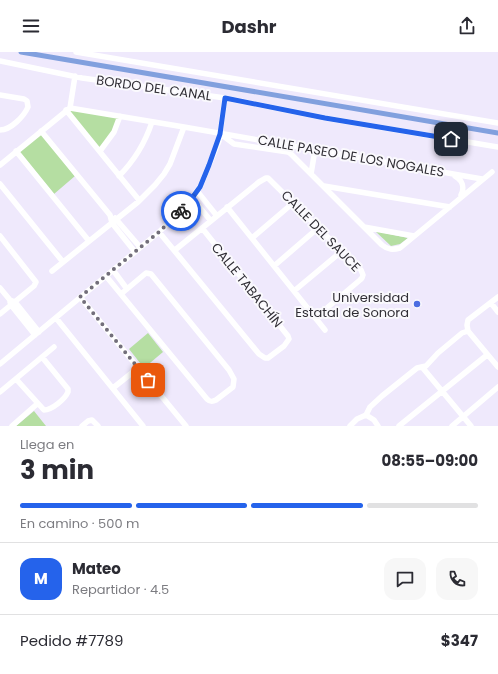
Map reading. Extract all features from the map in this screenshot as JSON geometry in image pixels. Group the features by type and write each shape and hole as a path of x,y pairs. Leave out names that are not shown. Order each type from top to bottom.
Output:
{"street":[{"name":"BORDO DEL CANAL","path":"76,52 498,122"},
{"name":"BORDO DEL CANAL","path":"0,61 75,76 225,98 325,118 498,147"},
{"path":"0,165 68,109 75,76"},
{"path":"0,95 24,99 27,101 28,107 26,111 3,130"},
{"path":"0,364 159,232 192,198 205,177 220,134 225,98"},
{"path":"68,109 139,200"},
{"name":"CALLE PASEO DE LOS NOGALES","path":"68,109 184,126 220,134 482,180"},
{"path":"100,151 114,132 120,116"},
{"path":"120,176 139,152 146,140 152,122"},
{"path":"52,271 139,200 164,174 175,152 184,126"},
{"path":"41,131 110,215 112,223 135,252"},
{"name":"CALLE PASEO DE LOS NOGALES","path":"220,134 234,144 288,152"},
{"path":"289,145 288,152 382,245 391,250 400,248 492,172"},
{"path":"311,174 315,150"},
{"path":"16,151 89,242"},
{"path":"452,174 459,178 463,186 463,192 458,199"},
{"name":"CALLE DEL SAUCE","path":"227,207 266,178 274,183 361,270 363,275 362,278 315,318"},
{"path":"0,184 63,262"},
{"path":"324,186 450,207"},
{"path":"197,191 217,216"},
{"path":"192,198 211,220"},
{"path":"252,238 293,203"},
{"path":"159,232 175,250 227,207 325,330"},
{"path":"110,215 117,218 140,247"},
{"path":"364,227 414,236"},
{"name":"CALLE TABACHÍN","path":"175,250 259,354 265,358 268,358 284,346 289,339 288,336 202,228"},
{"path":"274,266 318,228"},
{"path":"0,236 36,282 34,286 12,302 0,314"},
{"path":"294,291 342,251"},
{"path":"113,270 127,289"},
{"path":"106,276 208,400 213,402 233,387 235,383 229,370 150,274 146,274 121,294"},
{"path":"0,288 37,333"},
{"path":"80,297 186,426"},
{"path":"498,297 468,320 467,325 468,331 498,367"},
{"path":"491,303 498,312"},
{"path":"56,318 142,426"},
{"path":"350,426 357,418 366,415 370,407 382,396 417,368 426,366 438,353 462,333 468,331"},
{"path":"0,392 54,347"},
{"path":"399,426 487,355"},
{"path":"16,379 44,410 48,410 65,397 68,392 66,387 42,357"},
{"path":"422,367 471,426"},
{"path":"113,388 138,368"},
{"path":"452,426 498,387"},
{"path":"12,426 38,404"},
{"path":"366,415 374,420 378,426"},
{"path":"82,426 88,421 92,420 98,426"}],"green space":[{"path":"66,109 120,115 116,128 98,149"},
{"path":"40,133 75,176 54,194 18,150"},
{"path":"375,231 408,238 400,244 391,246"},
{"path":"148,333 163,352 144,368 129,349"},
{"path":"34,411 46,426 16,426"}],"waterway":[{"path":"21,52 498,133"}],"way so far":[{"path":"148,380 80,297 159,232 181,211"}],"place":[{"name":"Universidad Estatal de Sonora","path":"417,304"}],"route":[{"path":"181,211 200,187 205,177 219,141 225,98 325,118 451,139"}]}
